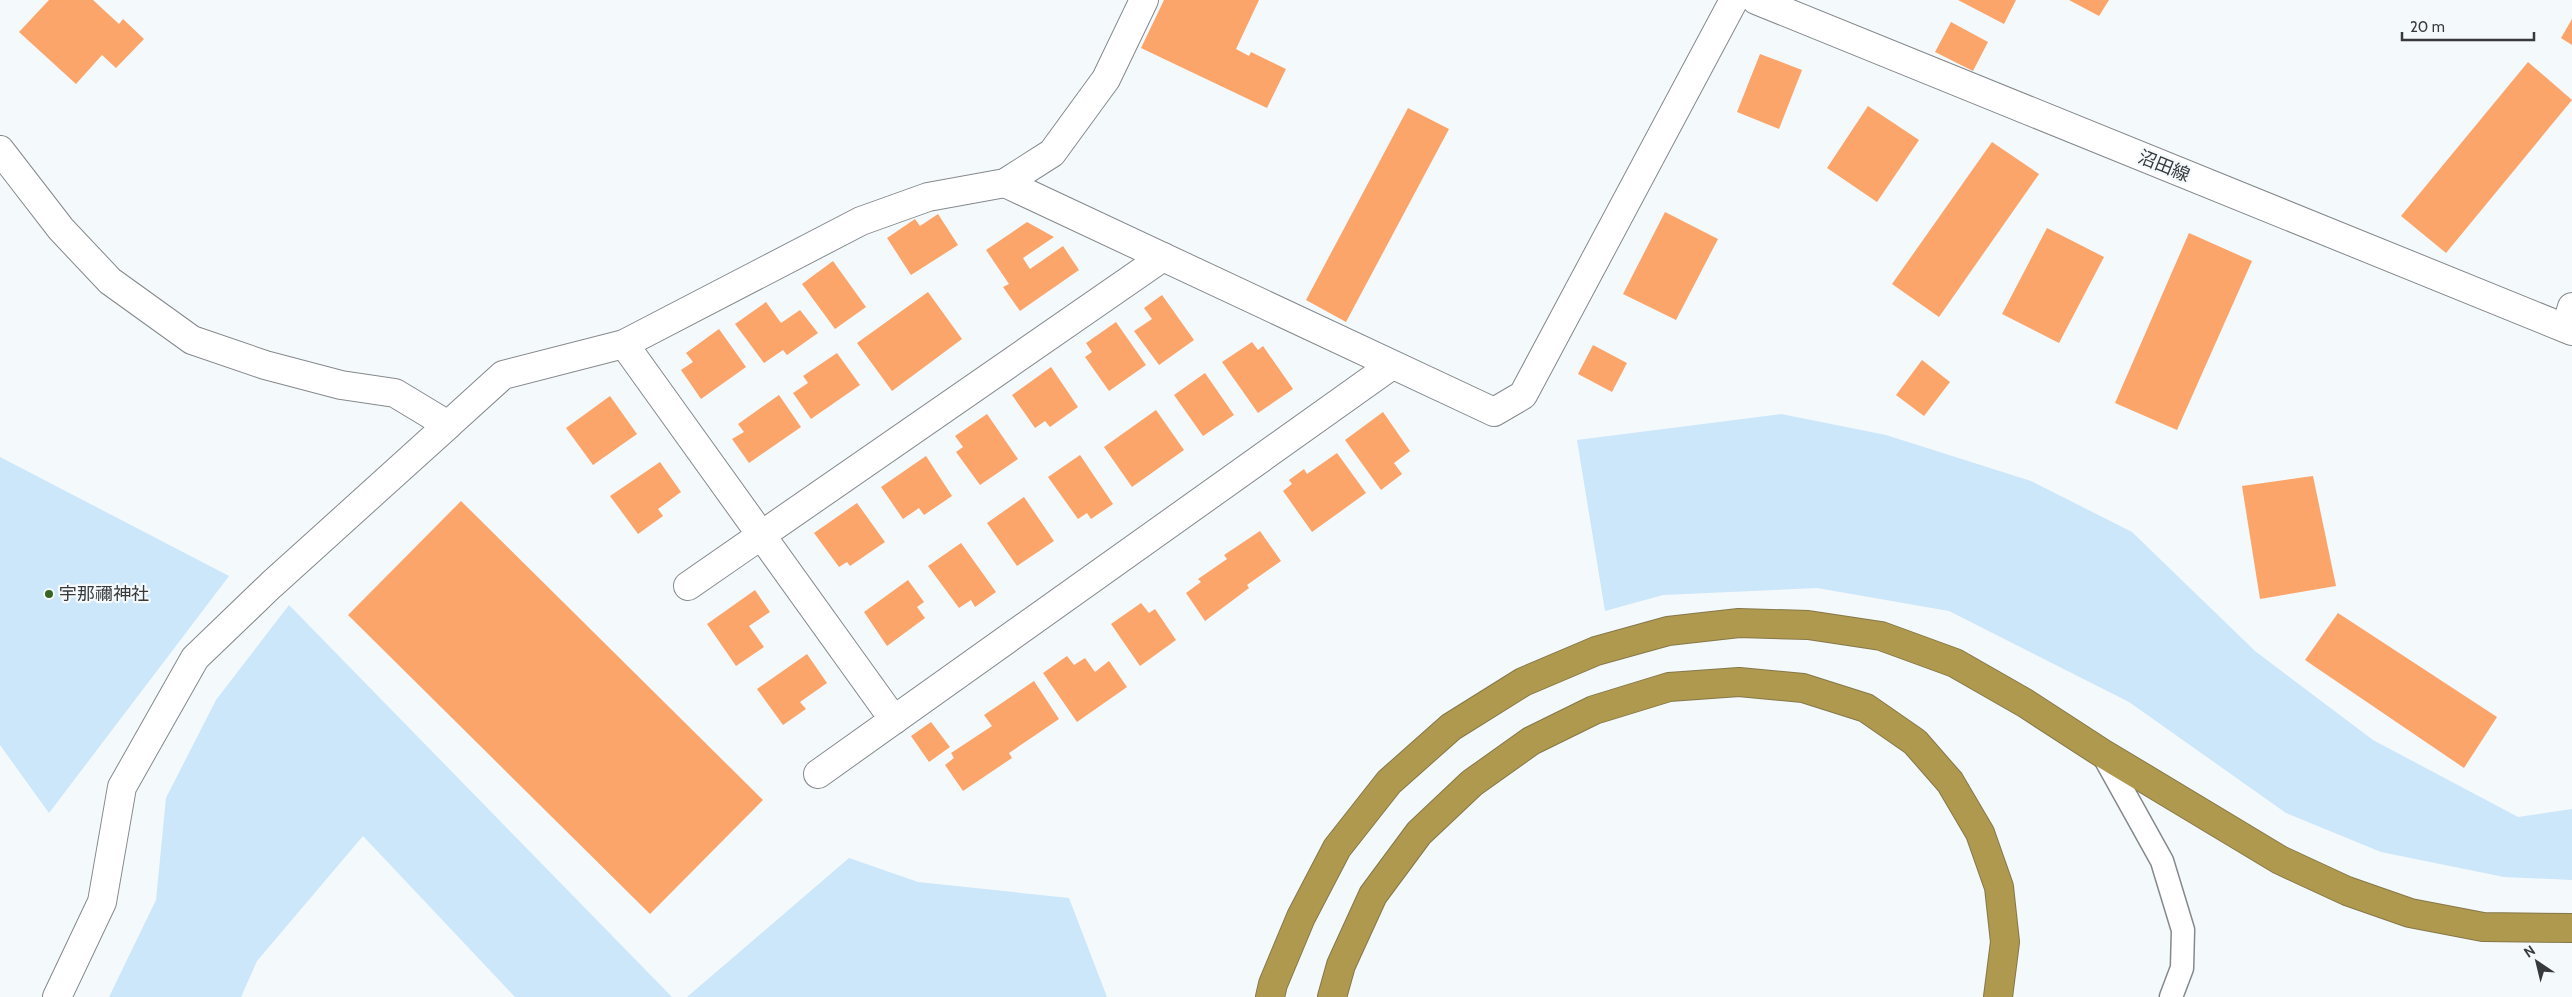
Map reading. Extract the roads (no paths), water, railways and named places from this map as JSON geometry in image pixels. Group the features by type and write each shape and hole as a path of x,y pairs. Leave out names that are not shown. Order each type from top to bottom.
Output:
{"highway":[{"path":"1270,997 1273,984 1301,917 1336,848 1389,782 1451,727 1523,682 1596,651 1668,631 1739,623 1808,625 1880,636 1955,663 2024,703 2102,753 2280,860 2347,891 2410,913 2483,927 2572,928"},
{"path":"1332,997 1341,965 1373,895 1419,833 1472,783 1531,741 1594,710 1669,687 1739,682 1804,688 1866,708 1914,742 1950,782 1980,833 1999,887 2005,942 1998,997"}],"street":[{"path":"57,997 102,902 122,787 195,658 271,585 503,375 624,344 861,221 928,197 1005,183 1052,153 1106,79 1144,0"},
{"path":"1005,183 1494,412 1523,395 1734,0"},
{"name":"沼田線","path":"1756,0 2074,131 2570,322"},
{"path":"0,150 61,229 110,281 192,340 265,365 341,385 395,392 448,426"},
{"path":"688,586 1163,257"},
{"path":"624,344 894,720"},
{"path":"818,774 1392,365"}],"lane":[{"path":"2102,753 2162,862 2184,930 2182,968 2171,997"}],"place":[{"name":"宇那禰神社","path":"49,594"}]}
